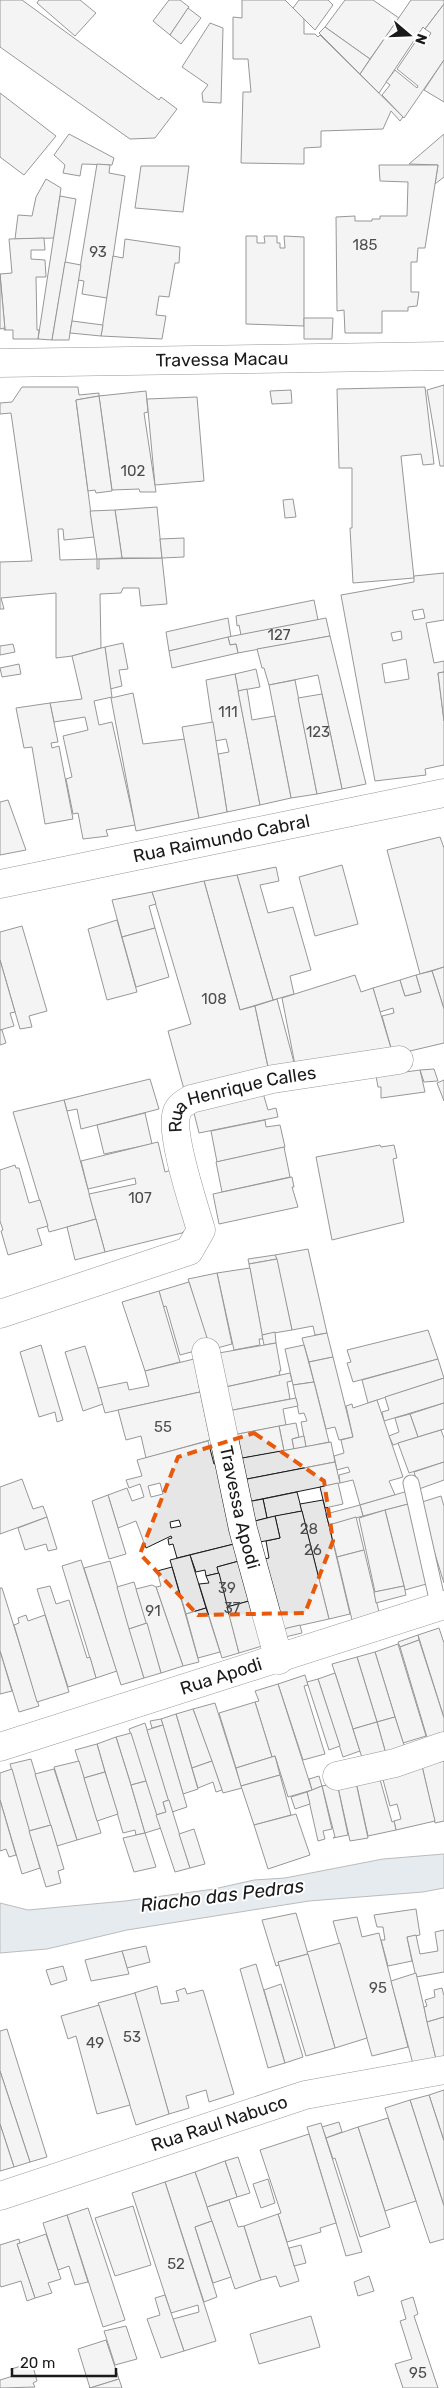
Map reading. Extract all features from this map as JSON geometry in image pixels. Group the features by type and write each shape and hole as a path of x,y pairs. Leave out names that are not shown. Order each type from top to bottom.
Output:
{"street":[{"name":"Travessa Macau","path":"0,363 444,356"},
{"name":"Rua Raimundo Cabral","path":"0,884 444,793"},
{"name":"Rua Henrique Calles","path":"0,1314 189,1251 201,1230 177,1138 175,1121 178,1110 184,1103 191,1099 273,1079 399,1060"},
{"name":"Travessa Apodi","path":"206,1352 243,1530 279,1660"},
{"name":"Rua Apodi","path":"0,1747 442,1607"},
{"path":"337,1776 395,1763 444,1746"},
{"name":"Rua Raul Nabuco","path":"0,2196 305,2095 444,2070"}],"lane":[{"path":"412,1483 442,1607"}],"highlighted area":[{"path":"254,1433 324,1481 333,1541 305,1613 198,1615 140,1554 178,1457"}],"water":[{"name":"Riacho das Pedras","path":"444,1854 444,1888 423,1892 309,1901 127,1930 47,1949 0,1953 0,1903 28,1910 125,1901 214,1889 254,1880 285,1878 383,1859"}],"building":[{"path":"0,0 22,0 159,100 161,97 177,109 155,138 130,139 0,47"},
{"path":"39,0 80,0 96,13 75,36 37,3"},
{"path":"169,0 180,0 189,7 170,35 153,21"},
{"path":"242,0 285,0 304,19 304,34 315,34 318,37 320,35 403,117 400,121 391,111 383,129 321,131 321,147 304,148 304,164 241,163 243,92 251,92 248,59 233,59 233,17 242,18"},
{"path":"299,0 328,0 333,5 315,30 293,8"},
{"path":"345,0 373,0 399,18 370,59 325,27"},
{"path":"411,0 444,0 444,4 425,29 423,27 379,93 360,74"},
{"path":"444,4 444,60 404,118 382,95 390,85 386,82 395,70 417,88 418,86 397,69 416,41 423,46 431,33 425,29"},
{"path":"188,8 201,18 181,44 170,35"},
{"path":"210,23 223,28 221,103 203,102 202,93 208,85 182,67"},
{"path":"325,27 370,59 360,74 319,33"},
{"path":"444,60 444,102 424,90"},
{"path":"0,93 56,136 24,175 0,157"},
{"path":"69,134 114,158 112,165 82,164 80,176 63,173 65,165 54,155"},
{"path":"444,134 444,177 435,184 438,165 409,164"},
{"path":"97,164 110,165 109,173 125,176 107,298 82,294 84,281 78,280"},
{"path":"379,165 438,165 425,248 418,248 417,262 411,262 411,292 419,292 417,306 408,307 408,311 382,311 382,333 345,333 344,310 337,311 336,217 355,216 355,221 372,221 372,219 380,219 380,216 407,216 408,182 380,181"},
{"path":"141,166 189,166 183,212 135,208"},
{"path":"46,179 61,188 54,238 15,239 18,215 32,216 36,197"},
{"path":"60,196 76,199 52,340 38,339"},
{"path":"246,236 257,236 257,243 265,243 264,236 277,236 277,243 280,243 280,248 285,248 284,236 304,237 304,326 246,324"},
{"path":"44,238 45,250 31,250 31,259 45,260 46,277 36,277 38,339 13,339 13,330 5,330 0,274 12,273 9,239"},
{"path":"125,239 180,247 179,263 175,263 169,297 159,296 156,315 166,316 162,339 101,336 113,256 123,258"},
{"path":"65,262 81,265 69,340 52,340"},
{"path":"0,274 5,330 4,328 0,329"},
{"path":"304,318 333,318 332,339 304,339"},
{"path":"72,321 103,325 101,336 70,333"},
{"path":"444,385 444,466 440,466 427,390"},
{"path":"22,387 78,387 79,395 99,393 99,396 76,400 94,537 64,540 63,529 58,529 60,560 97,559 97,569 99,569 99,559 162,558 167,604 141,606 139,588 123,588 121,593 100,594 101,648 72,656 56,658 56,593 1,598 4,609 0,609 0,562 32,561 11,413 0,414 0,403 12,402"},
{"path":"425,387 434,464 423,465 421,454 401,456 414,578 353,583 350,528 352,528 352,468 339,468 337,389"},
{"path":"291,390 292,403 272,404 270,391"},
{"path":"146,391 148,412 144,413 156,492 140,492 139,489 112,490 99,396"},
{"path":"99,396 112,491 96,493 95,490 88,491 76,400"},
{"path":"197,397 204,481 155,485 147,399"},
{"path":"293,499 296,517 285,518 283,500"},
{"path":"157,507 162,558 122,558 115,510"},
{"path":"115,510 122,558 97,559 90,511"},
{"path":"184,538 184,557 162,558 160,539"},
{"path":"444,573 444,620 426,623 434,663 444,661 444,672 438,673 444,721 444,765 425,769 426,775 375,781 341,595 414,582 414,576","holes":["423,609 425,618 414,620 412,611","401,631 402,639 393,641 391,633","406,659 409,679 385,683 382,664"]},
{"path":"314,600 318,620 241,635 239,625 237,626 236,616"},
{"path":"228,618 231,637 169,651 166,632"},
{"path":"326,618 330,636 238,653 236,644 230,645 228,637"},
{"path":"330,636 366,784 342,789 318,675 269,685 257,649"},
{"path":"228,637 230,645 236,644 238,653 172,668 169,651"},
{"path":"123,643 128,669 119,670 122,686 110,689 105,647"},
{"path":"13,644 15,652 0,655 0,646"},
{"path":"105,647 112,697 94,701 99,725 112,722 135,825 106,830 108,836 83,839 78,813 73,814 66,779 72,777 63,736 88,730 85,717 54,722 50,703 82,699 72,656"},
{"path":"19,664 21,674 2,677 0,668"},
{"path":"256,669 260,687 238,691 235,674"},
{"path":"444,672 444,721 438,673"},
{"path":"235,674 260,805 227,812 218,754 229,752 226,739 215,741 206,680"},
{"path":"295,680 317,794 291,798 269,685"},
{"path":"247,689 252,720 275,716 291,798 260,805 238,691"},
{"path":"133,693 143,744 185,739 199,818 136,831 111,698"},
{"path":"322,694 342,789 317,794 298,698"},
{"path":"50,703 58,742 51,743 52,748 59,746 73,819 45,824 32,747 24,748 16,708"},
{"path":"213,722 227,812 199,818 182,727"},
{"path":"8,800 26,850 0,855 0,802"},
{"path":"440,837 444,848 444,967 420,974 387,850"},
{"path":"342,865 358,924 315,936 299,877"},
{"path":"276,867 279,881 260,885 268,913 293,907 311,970 290,976 294,994 273,1000 237,875"},
{"path":"237,875 273,1000 240,1010 204,881"},
{"path":"204,881 240,1010 255,1006 268,1067 185,1093 168,1031 191,1024 152,892"},
{"path":"152,892 156,904 149,906 155,928 122,937 112,900"},
{"path":"117,920 137,992 107,1000 88,929"},
{"path":"22,926 47,1011 29,1016 32,1027 20,1029 0,960 0,932"},
{"path":"155,928 169,977 136,987 122,937"},
{"path":"0,960 15,1012 10,1013 14,1026 0,1030"},
{"path":"444,967 444,1009 432,971"},
{"path":"432,971 444,1009 444,1043 393,1055 382,1016 394,1013 393,1008 380,1012 373,988 400,980 405,996 421,992 416,975"},
{"path":"355,975 361,992 373,988 393,1055 296,1070 282,998"},
{"path":"416,975 421,992 405,996 400,980"},
{"path":"277,999 296,1070 270,1076 255,1006"},
{"path":"0,1030 2,1030 6,1043 0,1045"},
{"path":"434,1069 438,1081 424,1082 420,1070"},
{"path":"420,1070 425,1092 381,1098 381,1087 378,1087 376,1076"},
{"path":"150,1079 159,1109 81,1129 77,1109 67,1111 64,1100"},
{"path":"444,1080 444,1101 437,1083"},
{"path":"263,1093 268,1110 276,1108 278,1117 199,1133 193,1109"},
{"path":"64,1100 96,1219 49,1232 13,1112"},
{"path":"145,1113 152,1144 104,1154 97,1125"},
{"path":"265,1120 266,1127 280,1125 285,1147 217,1162 211,1131"},
{"path":"158,1142 165,1172 174,1169 189,1227 182,1233 105,1252 89,1194 136,1184 135,1178 88,1189 81,1161"},
{"path":"380,1145 381,1147 394,1145 397,1158 393,1159 404,1222 332,1240 316,1157"},
{"path":"284,1147 290,1177 222,1192 216,1162"},
{"path":"15,1165 16,1168 19,1168 29,1203 40,1200 48,1226 37,1229 42,1245 8,1255 0,1221 0,1170"},
{"path":"292,1177 294,1187 292,1187 298,1207 219,1224 213,1194"},
{"path":"96,1219 105,1252 75,1260 67,1227"},
{"path":"308,1249 327,1333 315,1335 313,1326 292,1330 275,1255"},
{"path":"275,1255 277,1259 249,1264 248,1259"},
{"path":"277,1259 292,1330 262,1335 249,1264"},
{"path":"250,1268 263,1339 259,1339 260,1345 234,1350 217,1273"},
{"path":"217,1273 232,1344 210,1350 188,1279"},
{"path":"189,1282 210,1347 180,1355 166,1306 163,1307 159,1291"},
{"path":"159,1291 180,1362 145,1371 122,1302"},
{"path":"428,1330 438,1359 353,1382 347,1363 351,1362 347,1350"},
{"path":"275,1332 276,1343 264,1345 262,1335"},
{"path":"327,1333 333,1357 309,1362 302,1338"},
{"path":"276,1343 280,1375 221,1388 213,1354"},
{"path":"41,1345 63,1420 57,1422 55,1412 39,1417 20,1352"},
{"path":"304,1345 314,1382 293,1385 285,1349"},
{"path":"85,1346 103,1404 83,1411 65,1352"},
{"path":"333,1357 353,1437 339,1440 335,1427 326,1429 309,1362"},
{"path":"194,1359 200,1392 105,1413 98,1388 127,1382 129,1390 149,1386 145,1371"},
{"path":"438,1359 444,1378 368,1403 362,1380"},
{"path":"290,1373 292,1381 287,1382 290,1399 228,1411 221,1388"},
{"path":"444,1378 444,1403 384,1421 382,1412 389,1410 385,1397"},
{"path":"314,1382 329,1442 306,1447 301,1422 307,1421 304,1413 299,1414 293,1385"},
{"path":"200,1392 210,1440 146,1458 141,1436 126,1440 118,1410"},
{"path":"296,1398 298,1406 283,1409 286,1425 233,1435 228,1411"},
{"path":"377,1400 403,1477 389,1481 395,1495 360,1505 353,1480 340,1483 339,1475 350,1472 348,1467 337,1470 334,1456 344,1453 341,1440 353,1437 346,1406 352,1404 353,1408"},
{"path":"444,1403 444,1429 418,1437 410,1414"},
{"path":"410,1414 418,1437 393,1445 389,1436 399,1432 395,1418"},
{"path":"296,1423 299,1437 292,1439 294,1449 284,1451 279,1426"},
{"path":"279,1426 284,1451 237,1459 233,1435"},
{"path":"441,1430 444,1438 444,1462 409,1473 398,1443"},
{"path":"304,1436 306,1447 294,1449 292,1439"},
{"path":"208,1441 214,1464 218,1463 234,1544 177,1558 173,1544 169,1545 168,1539 172,1538 171,1536 146,1548 136,1521 118,1528 108,1495 127,1488 132,1501 144,1497 140,1484 129,1488 126,1480 142,1476 137,1460","holes":["160,1483 163,1494 151,1497 148,1486","179,1520 181,1526 171,1528 170,1522"]},
{"path":"331,1442 335,1462 242,1480 237,1459"},
{"path":"335,1462 340,1483 247,1502 242,1480"},
{"path":"444,1462 444,1480 419,1489 414,1472"},
{"path":"22,1479 33,1509 43,1506 47,1517 0,1534 0,1487"},
{"path":"338,1483 343,1504 325,1508 320,1487"},
{"path":"408,1491 412,1503 363,1516 360,1505"},
{"path":"297,1492 302,1511 267,1518 263,1499"},
{"path":"108,1495 126,1554 109,1559 92,1501"},
{"path":"441,1496 444,1506 444,1583 419,1503"},
{"path":"263,1499 267,1518 251,1522 247,1502"},
{"path":"323,1500 350,1614 329,1619 300,1504"},
{"path":"412,1503 430,1583 405,1590 385,1510"},
{"path":"360,1505 363,1516 329,1525 326,1514"},
{"path":"385,1510 404,1586 375,1592 359,1518"},
{"path":"302,1511 329,1619 275,1631 259,1560 269,1558 266,1541 280,1538 275,1516"},
{"path":"275,1516 280,1538 255,1543 251,1522"},
{"path":"47,1517 57,1549 48,1551 46,1544 25,1550 18,1528"},
{"path":"356,1517 364,1550 337,1557 329,1525"},
{"path":"234,1544 239,1561 217,1567 219,1573 206,1576 205,1570 196,1572 190,1555"},
{"path":"364,1550 379,1612 352,1620 337,1557"},
{"path":"190,1555 206,1608 186,1614 170,1560"},
{"path":"81,1560 117,1671 96,1678 62,1566"},
{"path":"110,1561 144,1678 121,1685 84,1568"},
{"path":"239,1561 249,1601 227,1607 217,1567"},
{"path":"172,1567 199,1662 183,1666 156,1587 161,1586 157,1571"},
{"path":"219,1573 239,1653 222,1658 199,1584 209,1583 206,1576"},
{"path":"134,1582 147,1623 129,1629 117,1587"},
{"path":"152,1585 156,1587 183,1666 161,1673 136,1589"},
{"path":"50,1586 56,1604 69,1600 87,1658 90,1657 96,1678 68,1687 37,1589"},
{"path":"404,1586 406,1595 376,1603 374,1592"},
{"path":"0,1588 2,1588 39,1706 19,1712 0,1651"},
{"path":"249,1601 262,1646 239,1653 227,1607"},
{"path":"206,1608 220,1652 198,1658 186,1614"},
{"path":"26,1615 28,1621 45,1615 69,1692 37,1702 14,1625 19,1623 18,1618"},
{"path":"147,1623 161,1673 144,1678 129,1629"},
{"path":"300,1625 302,1633 277,1639 275,1631"},
{"path":"439,1628 444,1643 444,1718 418,1635"},
{"path":"418,1635 419,1640 400,1647 398,1642"},
{"path":"419,1640 444,1718 444,1739 429,1744 400,1647"},
{"path":"398,1644 426,1736 403,1743 375,1652"},
{"path":"0,1651 12,1691 0,1694"},
{"path":"375,1652 395,1717 377,1722 357,1657"},
{"path":"357,1657 377,1722 353,1729 332,1664"},
{"path":"335,1673 360,1751 343,1757 318,1679"},
{"path":"305,1675 308,1685 304,1686 325,1754 303,1760 278,1684"},
{"path":"318,1679 340,1746 329,1750 307,1682"},
{"path":"278,1684 312,1790 288,1797 275,1756 272,1757 255,1702 259,1701 255,1691"},
{"path":"255,1702 272,1757 236,1768 219,1713"},
{"path":"215,1703 242,1788 223,1793 193,1709"},
{"path":"193,1709 212,1761 192,1768 176,1714"},
{"path":"176,1714 198,1789 183,1794 161,1719"},
{"path":"395,1717 405,1748 386,1754 377,1722"},
{"path":"161,1719 163,1725 152,1728 150,1721"},
{"path":"377,1722 386,1754 363,1761 353,1729"},
{"path":"145,1723 169,1800 163,1802 166,1812 156,1815 129,1729"},
{"path":"163,1725 187,1807 172,1812 147,1730"},
{"path":"131,1733 146,1781 131,1785 116,1737"},
{"path":"116,1737 145,1833 136,1835 135,1830 123,1833 97,1744"},
{"path":"97,1744 105,1772 84,1778 75,1750"},
{"path":"275,1756 280,1775 241,1786 236,1768"},
{"path":"31,1759 51,1825 29,1831 10,1764"},
{"path":"79,1761 101,1833 77,1840 54,1767"},
{"path":"212,1761 222,1790 216,1792 213,1782 198,1788 192,1768"},
{"path":"444,1761 444,1821 435,1823 422,1766"},
{"path":"422,1766 435,1821 396,1830 394,1821 401,1819 397,1804 390,1806 382,1776"},
{"path":"12,1769 40,1868 22,1874 0,1800 0,1773"},
{"path":"54,1769 77,1840 57,1846 35,1774"},
{"path":"105,1772 118,1814 97,1821 84,1778"},
{"path":"280,1775 291,1815 254,1825 241,1786"},
{"path":"319,1776 322,1786 312,1790 309,1779"},
{"path":"379,1776 396,1830 368,1836 356,1782"},
{"path":"355,1778 368,1838 350,1841 337,1783"},
{"path":"146,1781 161,1828 145,1833 131,1785"},
{"path":"337,1783 348,1835 333,1838 335,1837 322,1786"},
{"path":"322,1786 332,1829 323,1831 325,1839 318,1841 307,1792"},
{"path":"307,1792 310,1804 295,1809 291,1797"},
{"path":"0,1800 16,1855 9,1857 6,1849 0,1851"},
{"path":"169,1800 190,1868 175,1872 156,1815 166,1812 163,1802"},
{"path":"296,1814 310,1855 268,1869 254,1825"},
{"path":"51,1825 64,1869 58,1871 61,1883 46,1887 29,1831"},
{"path":"194,1829 205,1864 190,1868 179,1834"},
{"path":"145,1833 156,1867 134,1872 123,1838"},
{"path":"416,1909 420,1935 407,1937 412,1961 388,1966 381,1940 385,1940 383,1927 377,1927 374,1915"},
{"path":"296,1913 308,1954 278,1962 279,1965 276,1966 262,1920"},
{"path":"357,1917 362,1937 379,1933 408,2047 372,2056 333,1921"},
{"path":"444,1930 444,1972 416,1977 407,1937 416,1935 420,1954 438,1951 435,1932"},
{"path":"340,1943 367,2038 335,2048 307,1952"},
{"path":"146,1946 150,1962 127,1968 122,1951"},
{"path":"122,1951 129,1974 91,1981 85,1960"},
{"path":"308,1954 335,2048 306,2056 278,1962"},
{"path":"256,1964 285,2063 268,2068 240,1969"},
{"path":"63,1966 67,1980 51,1985 46,1970"},
{"path":"416,1973 436,2059 413,2064 391,1981"},
{"path":"281,1984 303,2057 285,2063 264,1990"},
{"path":"157,1986 161,2004 179,2001 176,1991 185,1988 187,1994 203,1990 234,2094 209,2102 206,2090 186,2096 189,2108 169,2114 134,1993"},
{"path":"442,1988 444,2017 427,2022 424,2007 427,2006 425,2000 435,1997 434,1990"},
{"path":"135,1993 169,2114 136,2125 98,2003"},
{"path":"99,2005 130,2105 97,2114 76,2036 68,2039 61,2016"},
{"path":"444,2017 444,2057 436,2059 427,2022"},
{"path":"7,2029 47,2157 30,2162 0,2071 0,2031"},
{"path":"0,2071 30,2162 14,2167 0,2124"},
{"path":"444,2090 444,2141 429,2095"},
{"path":"429,2095 444,2141 444,2206 410,2100"},
{"path":"410,2100 444,2206 444,2239 430,2243 385,2108"},
{"path":"388,2118 416,2201 385,2211 358,2127"},
{"path":"339,2122 342,2132 326,2138 322,2127"},
{"path":"321,2123 362,2252 346,2256 307,2127"},
{"path":"0,2124 14,2167 0,2171"},
{"path":"358,2127 390,2227 360,2237 335,2158 333,2159 326,2138"},
{"path":"309,2134 336,2223 320,2228 321,2232 287,2242 278,2214 281,2213 260,2150"},
{"path":"238,2157 250,2193 237,2197 225,2161"},
{"path":"225,2161 237,2197 207,2207 195,2172"},
{"path":"195,2172 212,2221 195,2227 217,2297 204,2302 165,2182"},
{"path":"268,2179 275,2203 261,2208 253,2184"},
{"path":"165,2182 216,2341 184,2351 173,2319 199,2312 198,2305 171,2313 132,2193"},
{"path":"229,2200 238,2227 244,2226 261,2280 235,2289 207,2207"},
{"path":"133,2206 151,2265 115,2276 95,2218"},
{"path":"88,2208 125,2320 103,2327 67,2215"},
{"path":"278,2214 299,2281 280,2287 276,2276 261,2280 244,2226"},
{"path":"67,2215 88,2282 75,2285 69,2266 58,2270 43,2223"},
{"path":"212,2221 231,2277 213,2283 195,2227"},
{"path":"46,2234 61,2279 48,2283 52,2293 35,2298 17,2244"},
{"path":"19,2239 20,2243 17,2244 35,2298 27,2301 21,2281 1,2287 0,2285 0,2245"},
{"path":"301,2245 306,2263 294,2266 289,2248"},
{"path":"369,2276 374,2291 358,2296 354,2282"},
{"path":"165,2295 184,2351 161,2358 147,2319 160,2315 155,2298"},
{"path":"413,2297 418,2314 414,2316 438,2388 403,2388 395,2364 412,2359 400,2321 406,2319 401,2301"},
{"path":"311,2316 320,2347 259,2364 250,2334"},
{"path":"126,2326 137,2359 115,2365 104,2331"},
{"path":"106,2340 119,2379 90,2388 78,2349"},
{"path":"32,2363 37,2381 33,2383 35,2387 0,2388 0,2380 13,2376 11,2369"},
{"path":"119,2379 122,2388 90,2388"}]}
